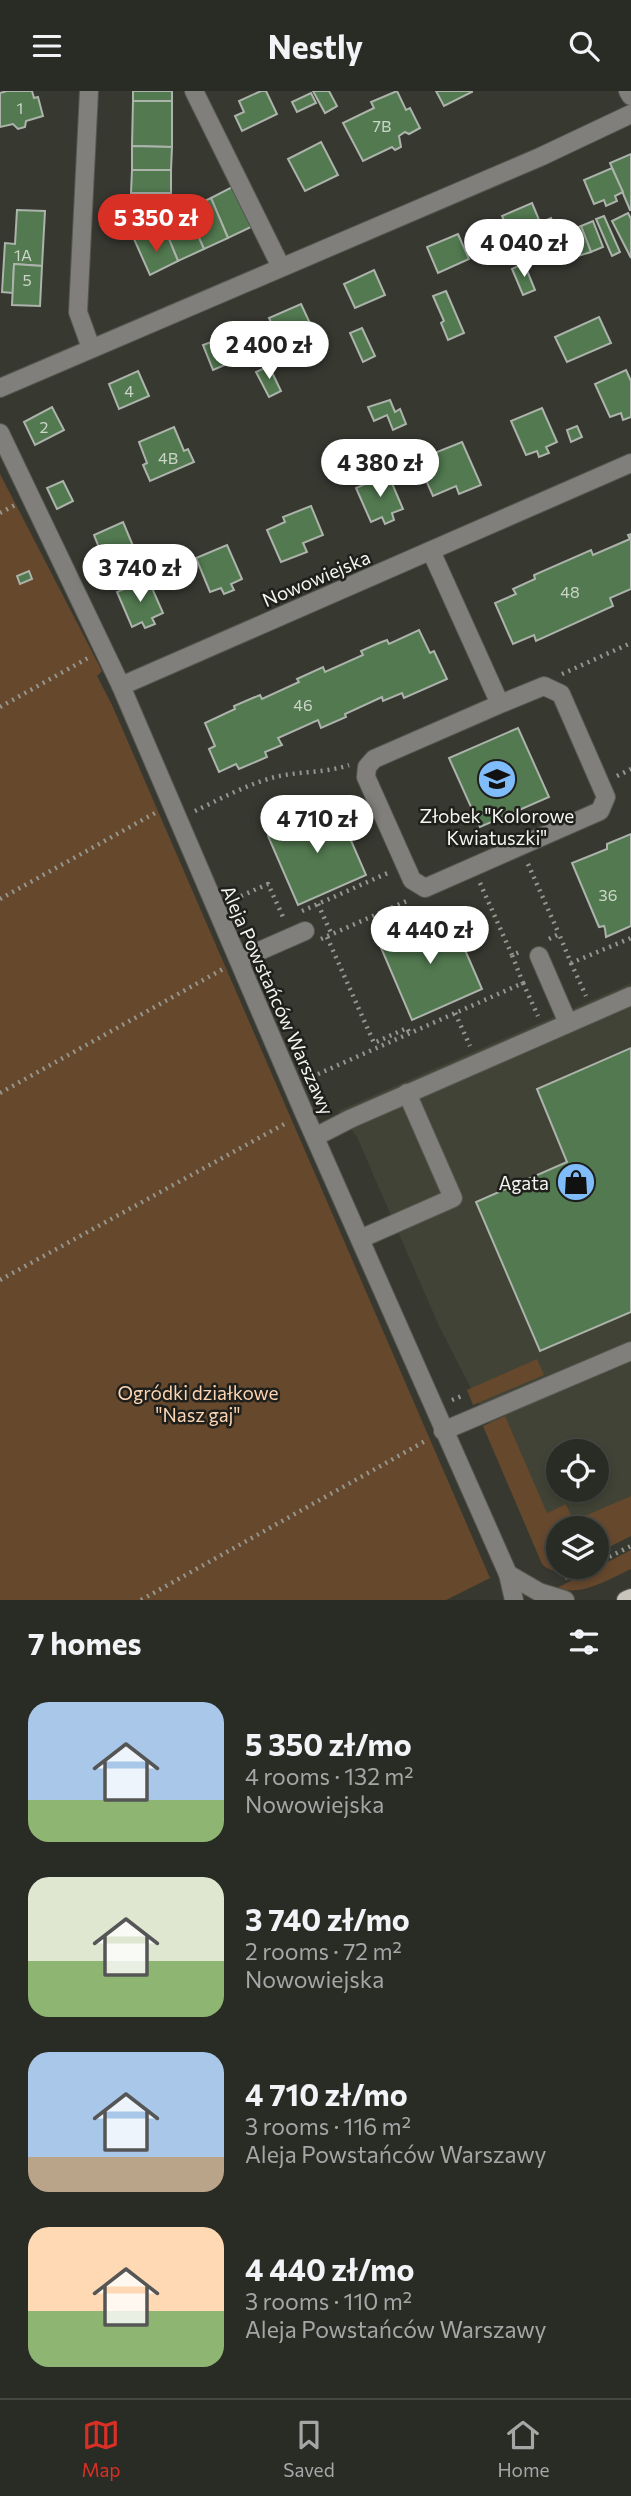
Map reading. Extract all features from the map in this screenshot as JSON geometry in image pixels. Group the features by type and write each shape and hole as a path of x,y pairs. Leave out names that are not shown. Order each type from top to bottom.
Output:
{"street":[{"path":"89,91 78,312 90,348"},
{"path":"194,91 281,267"},
{"path":"628,91 631,96"},
{"path":"0,388 540,157 631,114"},
{"path":"0,433 121,686"},
{"name":"Nowowiejska","path":"121,686 631,463"},
{"path":"431,551 500,704"},
{"name":"Aleja Powstańców Warszawy","path":"121,686 304,1113 508,1574 514,1600"},
{"path":"544,686 561,694 606,797 600,811 425,888 412,880 366,777 367,767 374,759 544,686"},
{"path":"239,960 311,936"},
{"path":"536,948 568,1023"},
{"name":"Aleja Powstańców Warszawy","path":"315,1137 407,1093 631,996"},
{"path":"360,1239 453,1198 407,1093"},
{"path":"443,1431 631,1351"},
{"path":"508,1574 539,1592 565,1600"}],"path":[{"path":"544,686 562,673 631,642"},
{"path":"0,706 105,649"},
{"path":"220,800 271,778 298,772 336,769 374,759"},
{"path":"0,899 171,804"},
{"path":"521,846 578,978"},
{"path":"241,896 268,884 284,919 406,865"},
{"path":"473,867 530,998"},
{"path":"311,936 329,936 410,899 425,888"},
{"path":"318,904 374,1043 407,1028 410,1034"},
{"path":"512,955 536,948 559,934"},
{"path":"571,963 631,938"},
{"path":"0,1093 239,960"},
{"path":"318,1074 523,983"},
{"path":"455,1013 461,1027"},
{"path":"0,1280 304,1113"},
{"path":"141,1600 443,1431"},
{"path":"609,1557 631,1546"}],"shaded area":[{"path":"631,983 631,1513 609,1518 546,1516 546,1535 439,1326 357,1137 338,1111"}],"green space":[{"name":"Ogródki działkowe \"Nasz gaj\"","path":"0,474 102,671 97,676 112,705 490,1578 446,1600 0,1600"},
{"path":"537,1359 544,1375 473,1405 467,1390"},
{"path":"505,1416 547,1513 566,1504 571,1516 546,1516 546,1567 542,1564 483,1426"},
{"path":"631,1496 631,1536 609,1547 609,1516 585,1516"},
{"path":"631,1550 631,1569 605,1582 586,1589 557,1588 575,1579 609,1579 609,1561"}],"building":[{"path":"32,91 34,98 38,97 43,116 26,121 25,127 18,129 13,124 0,127 0,93"},
{"path":"133,91 172,91 172,101 133,101"},
{"path":"266,91 277,114 242,131 235,116 244,112 239,101"},
{"path":"313,91 329,91 337,106 325,113"},
{"path":"397,91 406,110 410,108 420,128 399,136 401,147 395,150 392,147 363,161 343,123 374,108 371,102"},
{"path":"436,91 472,91 472,92 444,106"},
{"path":"311,93 316,103 297,112 292,102"},
{"path":"133,101 172,101 172,147 132,146"},
{"path":"321,142 338,175 305,191 288,159"},
{"path":"132,146 172,147 171,170 132,170"},
{"path":"631,154 631,210 630,210 610,163"},
{"path":"612,168 623,192 615,196 617,201 606,206 604,200 594,204 584,180"},
{"path":"132,170 171,170 171,193 131,193"},
{"path":"236,185 255,225 228,238 211,198"},
{"path":"131,193 171,193 171,239 131,238"},
{"path":"211,198 228,238 204,249 186,209"},
{"path":"532,203 542,227 513,240 502,216"},
{"path":"186,209 204,249 178,261 169,239 171,216 177,217"},
{"path":"17,210 45,211 42,266 14,264 13,293 2,292 5,243 15,244"},
{"path":"628,213 631,219 631,258 612,221"},
{"path":"604,216 620,252 612,256 596,219"},
{"path":"551,218 563,246 537,257 528,234 542,227 544,221"},
{"path":"593,221 603,247 591,252 581,226"},
{"path":"581,226 591,252 578,256 568,231"},
{"path":"458,234 469,259 438,273 427,247"},
{"path":"134,239 169,239 178,261 150,275"},
{"path":"524,263 535,290 523,295 512,269"},
{"path":"14,264 42,266 40,306 12,305"},
{"path":"374,270 385,295 355,308 344,284"},
{"path":"446,291 464,333 448,340 441,323 444,321 433,296"},
{"path":"301,304 314,332 282,346 269,318"},
{"path":"599,317 611,343 567,362 555,337"},
{"path":"362,328 375,356 363,362 350,333"},
{"path":"234,333 244,357 213,370 203,345"},
{"path":"269,366 281,391 269,397 256,372"},
{"path":"626,370 631,381 631,417 623,420 621,413 610,417 595,384"},
{"path":"138,371 149,396 119,409 109,384"},
{"path":"390,400 395,412 400,409 406,424 393,430 387,415 374,421 368,407"},
{"path":"52,407 64,430 35,445 24,422"},
{"path":"542,408 557,442 546,447 549,453 539,457 537,451 526,455 511,421"},
{"path":"577,426 582,437 571,442 567,430"},
{"path":"174,427 184,451 188,449 194,462 150,481 143,465 147,463 139,442"},
{"path":"462,442 481,485 459,494 456,486 433,496 417,460"},
{"path":"388,474 403,509 392,513 394,520 385,524 382,517 371,522 356,488"},
{"path":"63,481 73,501 57,509 47,488"},
{"path":"311,506 323,535 303,543 307,552 281,562 267,530 285,522 283,517"},
{"path":"123,522 136,553 102,568 97,557 102,555 94,535"},
{"path":"631,534 631,589 610,598 613,606 536,641 534,635 513,644 495,603 516,594 513,589 535,579 534,575 591,550 593,555 630,539 628,535"},
{"path":"227,545 242,579 231,584 234,590 224,594 221,588 210,592 196,558"},
{"path":"29,571 32,579 20,584 17,576"},
{"path":"148,579 163,613 152,618 155,624 145,628 142,622 132,627 117,592"},
{"path":"419,630 430,653 434,651 447,679 404,698 402,693 383,701 382,697 321,728 318,720 278,738 282,745 265,752 267,757 239,769 236,764 219,772 209,749 215,746 205,723 235,709 234,706 260,695 262,699 299,682 297,679 323,667 325,672 363,655 361,651 387,640 389,644"},
{"path":"518,728 549,797 480,827 449,758"},
{"path":"336,806 366,875 298,905 268,836"},
{"path":"631,834 631,926 606,937 604,926 599,927 572,863 607,849 607,844"},
{"path":"449,913 482,989 412,1020 379,943"},
{"name":"Agata","path":"631,1048 631,1312 540,1351 476,1202 567,1162 537,1089"}],"place":[{"name":"Złobek \"Kolorowe Kwiatuszki\"","path":"497,779"},
{"name":"Agata","path":"576,1182"}]}
